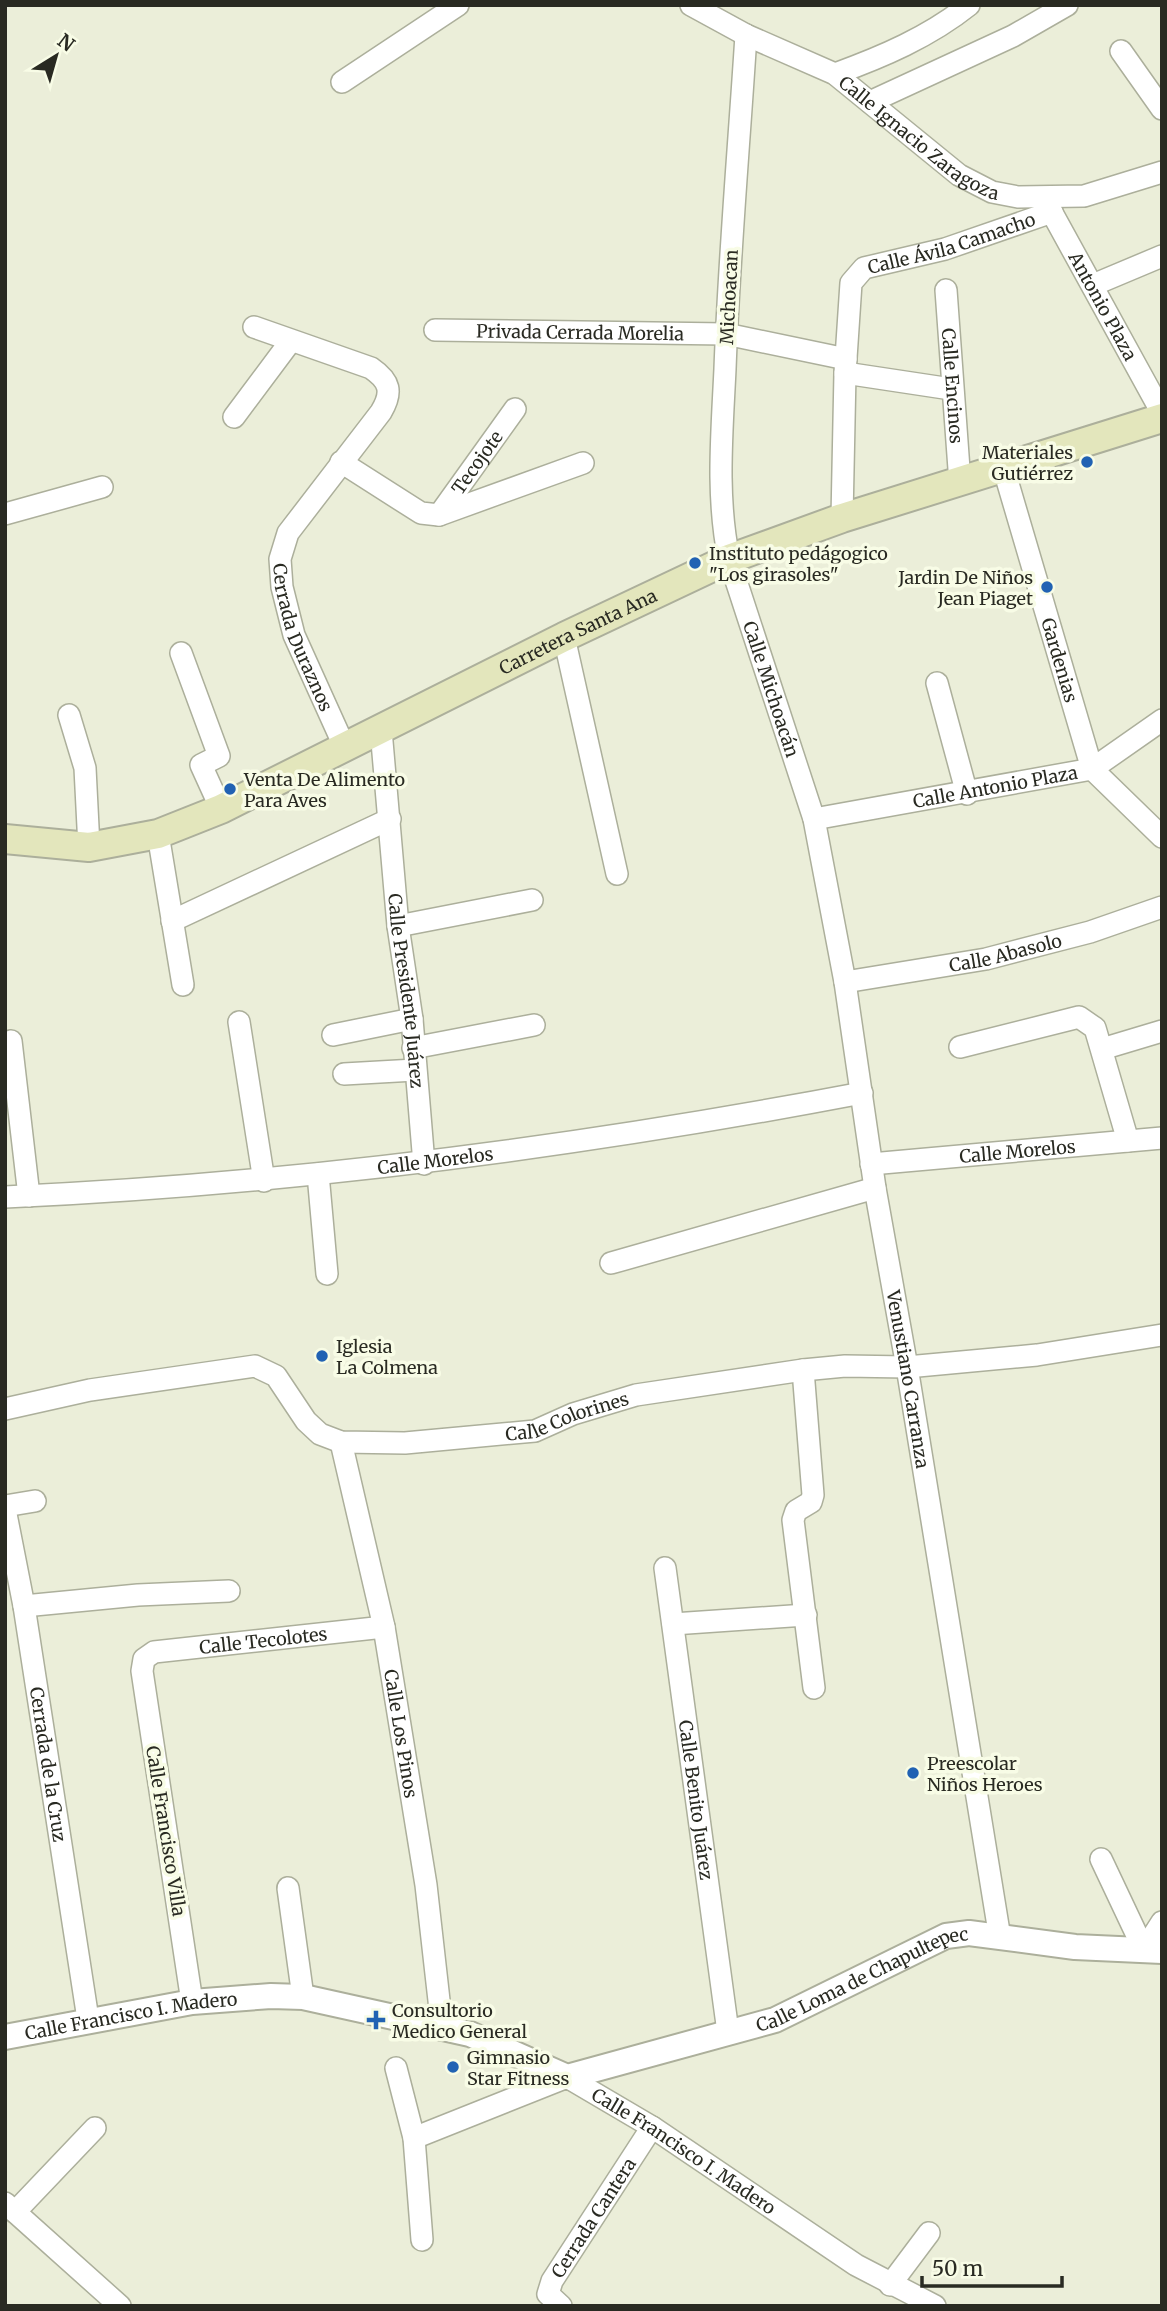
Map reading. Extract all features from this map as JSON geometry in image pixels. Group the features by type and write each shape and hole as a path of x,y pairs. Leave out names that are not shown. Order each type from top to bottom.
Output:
{"main road":[{"name":"Carretera Santa Ana","path":"5,839 89,847 158,834 221,809 564,637 729,559 842,518 1004,470 1162,416"}],"street":[{"path":"342,82 458,5"},
{"name":"Calle Ignacio Zaragoza","path":"691,5 746,35 835,74 959,174 992,192 1048,205 1162,172"},
{"path":"835,74 881,57 930,32 969,5"},
{"path":"870,103 1013,36 1067,5"},
{"name":"Michoacan","path":"729,559 722,522 720,488 726,334 746,35"},
{"path":"1121,51 1162,108"},
{"name":"Antonio Plaza","path":"1048,205 1162,416"},
{"name":"Calle Ávila Camacho","path":"842,518 851,283 864,268 945,249 1048,205"},
{"path":"1093,285 1162,256"},
{"name":"Calle Encinos","path":"947,290 951,389 960,483"},
{"path":"234,417 290,342 254,327"},
{"name":"Privada Cerrada Morelia","path":"435,330 726,334"},
{"path":"726,334 846,366 951,389"},
{"name":"Cerrada Duraznos","path":"290,342 371,368 383,376 390,387 389,399 382,412 288,533 279,559 282,587 294,635 345,748"},
{"name":"Tecojote","path":"439,515 515,409"},
{"path":"341,462 421,513 439,515 583,463"},
{"name":"Gardenias","path":"1004,470 1092,769"},
{"path":"5,514 102,486"},
{"name":"Calle Michoacán","path":"729,559 814,819"},
{"path":"564,637 617,874"},
{"path":"181,653 219,756 201,765 221,809"},
{"path":"937,683 967,793"},
{"path":"69,715 85,768 89,847"},
{"name":"Calle Antonio Plaza","path":"814,819 1092,769 1162,720"},
{"name":"Calle Presidente Juárez","path":"381,730 398,926 412,1019 424,1164"},
{"path":"1092,769 1162,837"},
{"name":"Venustiano Carranza","path":"814,819 845,982 871,1164 907,1367 999,1938"},
{"path":"172,921 390,820"},
{"path":"158,834 183,985"},
{"path":"398,926 532,900"},
{"name":"Calle Abasolo","path":"845,982 986,959 1090,932 1162,907"},
{"path":"960,1047 1079,1017 1092,1024 1102,1049 1128,1141"},
{"path":"333,1035 412,1019"},
{"path":"239,1021 264,1181"},
{"path":"344,1074 414,1059 534,1025"},
{"path":"1102,1049 1162,1031"},
{"path":"11,1041 29,1196"},
{"name":"Calle Morelos","path":"5,1197 264,1181 424,1164 684,1127 862,1093"},
{"name":"Calle Morelos","path":"871,1164 1162,1138"},
{"path":"318,1174 327,1274"},
{"path":"611,1263 875,1188"},
{"name":"Calle Colorines","path":"5,1409 90,1390 255,1366 276,1376 306,1421 320,1434 341,1442 405,1443 535,1431 583,1411 636,1395 803,1370 845,1366 907,1367 1037,1355 1162,1335"},
{"path":"803,1370 813,1495 811,1502 796,1511 793,1520 814,1688"},
{"name":"Calle Los Pinos","path":"341,1442 384,1627 426,1885 442,2027"},
{"path":"5,1507 35,1501"},
{"name":"Cerrada de la Cruz","path":"5,1507 24,1606 88,2019"},
{"name":"Calle Benito Juárez","path":"665,1568 728,2032"},
{"path":"24,1606 138,1595 229,1591"},
{"path":"673,1625 806,1615"},
{"name":"Calle Tecolotes","path":"144,1659 154,1652 384,1627"},
{"name":"Calle Francisco Villa","path":"144,1659 142,1671 192,2002"},
{"path":"1101,1859 1153,1950"},
{"path":"288,1888 303,1997"},
{"path":"1153,1950 1162,1922"},
{"name":"Calle Loma de Chapultepec","path":"567,2077 775,2020 947,1936 969,1933 1075,1947 1153,1950"},
{"name":"Calle Francisco I. Madero","path":"5,2037 88,2019 192,2002 271,1996 303,1997 470,2034 567,2077 653,2127 890,2284 934,2306"},
{"path":"396,2068 414,2138 422,2239"},
{"path":"414,2138 567,2077"},
{"name":"Cerrada Cantera","path":"561,2306 548,2294 552,2281 653,2127"},
{"path":"95,2128 10,2207 120,2306"},
{"path":"890,2284 929,2233"}],"place":[{"name":"Materiales Gutiérrez","path":"1087,462"},
{"name":"Instituto pedágogico \"Los girasoles\"","path":"695,563"},
{"name":"Jardin De Niños Jean Piaget","path":"1047,587"},
{"name":"Venta De Alimento Para Aves","path":"230,789"},
{"name":"Iglesia La Colmena","path":"322,1356"},
{"name":"Preescolar Niños Heroes","path":"913,1773"},
{"name":"Consultorio Medico General","path":"376,2020"},
{"name":"Gimnasio Star Fitness","path":"453,2067"}]}
